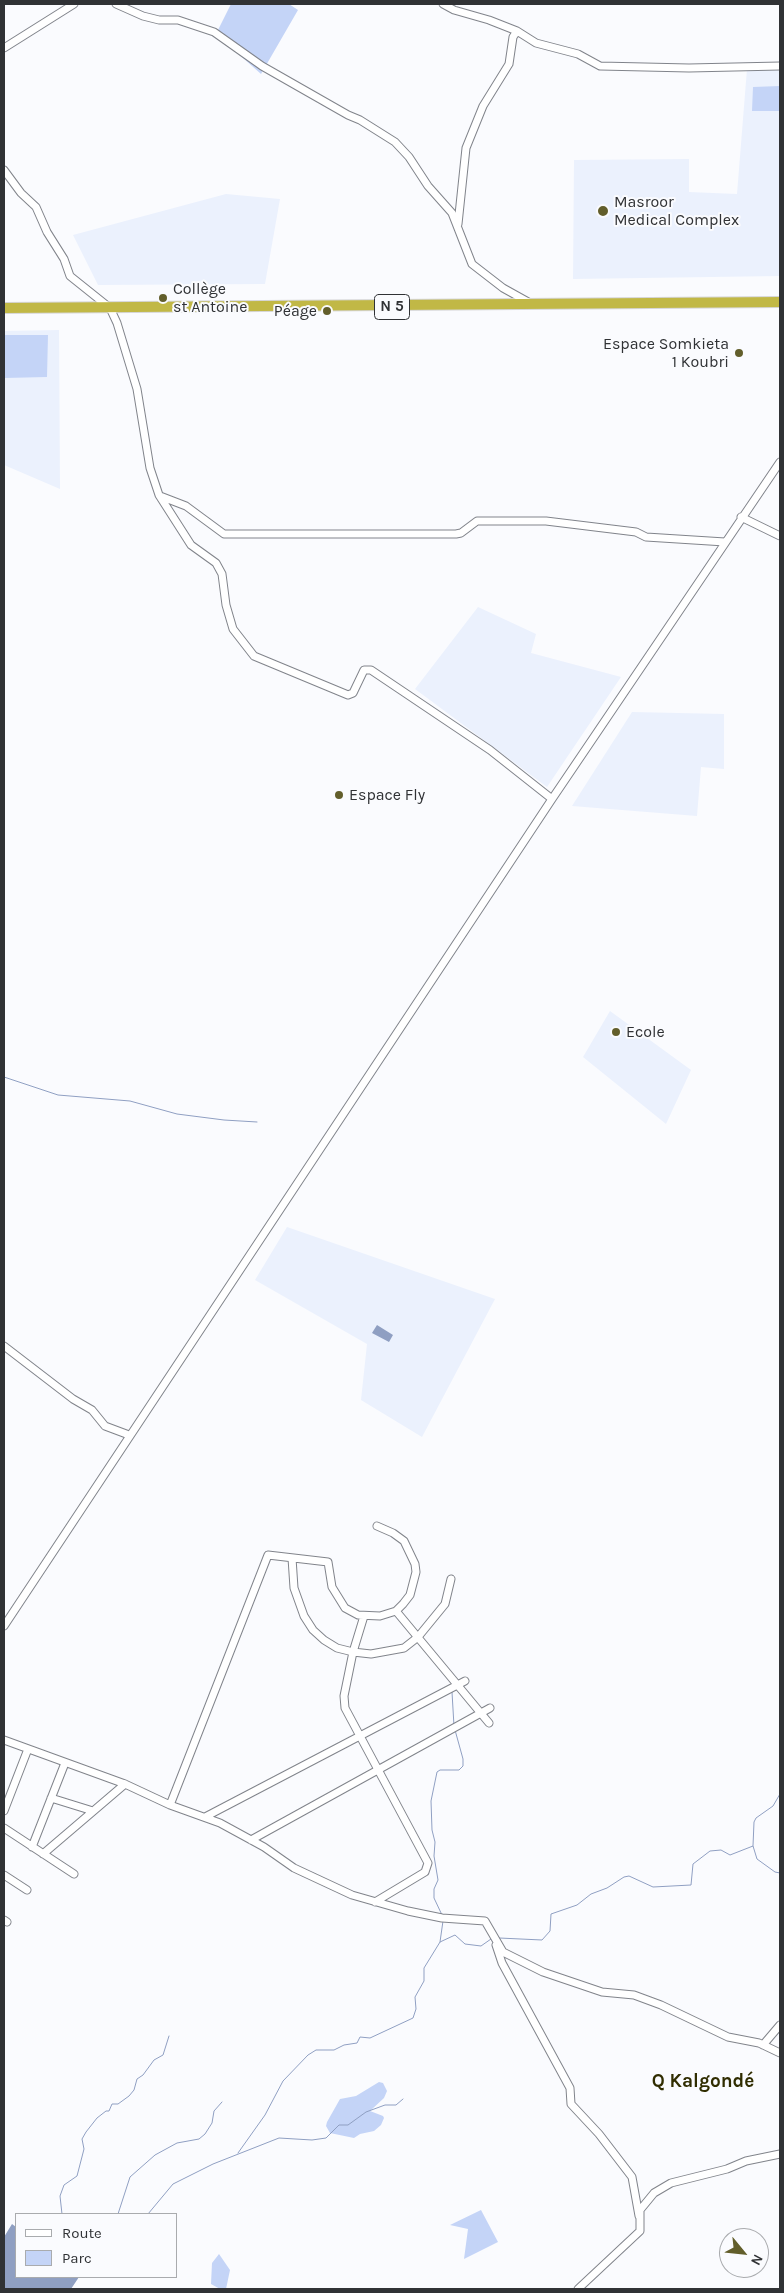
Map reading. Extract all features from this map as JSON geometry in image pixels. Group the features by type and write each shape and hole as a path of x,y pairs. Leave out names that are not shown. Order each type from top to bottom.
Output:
{"highway":[{"name":"N 5","path":"4,308 780,302"}],"street":[{"path":"116,4 143,16 159,20 178,20 214,32 262,66 360,120 395,142 409,157 428,186 452,213 458,224 472,264 503,288 533,305"},
{"path":"443,4 454,10 517,31 536,43 578,54 600,66 689,68 780,66"},
{"path":"4,48 70,5"},
{"path":"458,224 466,148 484,106 508,64 513,37 517,31"},
{"path":"4,170 21,193 36,208 47,232 64,258 70,276 110,308 129,358 137,389 150,468 159,495 191,545 216,563 222,574 226,605 233,629 257,658 348,695 354,693 364,670 371,670 490,750 552,798"},
{"path":"4,1626 552,798 780,462"},
{"path":"159,495 186,506 224,534 456,534 461,533 474,522 546,521 636,532 646,537 724,542"},
{"path":"741,517 780,536"},
{"path":"4,1346 73,1399 92,1410 105,1426 129,1435"},
{"path":"170,1805 268,1555 328,1562 332,1587 338,1599 346,1608 364,1616 380,1616 396,1611 410,1594 415,1577 415,1564 404,1540 378,1526"},
{"path":"292,1558 294,1588 304,1616 313,1630 324,1640 338,1648 353,1652 371,1654 404,1648 418,1637 445,1604 451,1579"},
{"path":"396,1611 489,1723"},
{"path":"364,1616 353,1652 344,1696 345,1708 428,1863 425,1872 375,1902"},
{"path":"205,1817 465,1681"},
{"path":"251,1840 490,1708"},
{"path":"4,1740 125,1784 170,1805 205,1817 251,1840 294,1868 352,1895 387,1907 442,1918 485,1921 489,1925 502,1963 570,2088 572,2104 599,2134 632,2177 640,2231 578,2289"},
{"path":"4,1811 28,1749"},
{"path":"32,1847 65,1763"},
{"path":"43,1854 125,1784"},
{"path":"51,1798 93,1812"},
{"path":"4,1828 74,1874"},
{"path":"4,1876 27,1890"},
{"path":"495,1942 503,1952 556,1977 602,1992 634,1995 661,2005 728,2037 763,2045 780,2053"},
{"path":"763,2045 780,2025"},
{"path":"639,2216 650,2196 671,2183 727,2169 746,2161 780,2154"}],"shaded area":[{"path":"780,68 780,276 573,279 574,160 689,159 689,192 737,194 747,69"},
{"path":"226,194 280,199 265,284 98,285 73,235"},
{"path":"59,330 60,489 4,465 4,331"},
{"path":"478,607 536,634 531,653 621,677 547,787 415,689"},
{"path":"632,712 724,714 724,769 701,767 697,816 572,806"},
{"path":"610,1011 691,1070 666,1124 583,1057"},
{"path":"287,1227 495,1299 422,1437 361,1400 367,1344 255,1280"},
{"path":"377,1325 393,1335 389,1342 372,1333"},
{"path":"12,2224 15,2226 15,2278 78,2278 71,2289 4,2289 4,2237"}],"green space":[{"path":"231,4 289,4 298,10 261,74 216,34"},
{"path":"780,86 780,111 752,111 753,87"},
{"path":"4,335 48,335 47,377 4,378"},
{"path":"379,2082 383,2083 387,2091 384,2098 370,2111 383,2116 381,2125 374,2131 360,2134 354,2138 330,2133 326,2126 327,2122 340,2099 356,2096"},
{"path":"481,2210 498,2242 464,2259 468,2229 450,2225"},
{"path":"219,2254 230,2270 226,2289 220,2289 211,2284 212,2263"}],"waterway":[{"path":"4,1077 58,1095 130,1101 177,1114 257,1122"},
{"path":"452,1692 454,1726"},
{"path":"442,1915 434,1898 434,1889 438,1880 434,1856 435,1842 432,1830 431,1801 437,1772 440,1770 459,1770 463,1766 463,1759 455,1730"},
{"path":"753,1846 754,1822 756,1818 773,1806 780,1794"},
{"path":"499,1938 542,1940 550,1931 551,1914 577,1905 591,1894 607,1888 624,1877 629,1876 653,1887 691,1885 693,1864 710,1851 721,1850 730,1855 753,1846 757,1859 775,1872 780,1873"},
{"path":"440,1942 443,1921"},
{"path":"238,2153 265,2115 283,2081 308,2055 316,2050 334,2050 344,2045 357,2043 360,2037 370,2038 413,2018 416,2009 415,1997 424,1981 424,1968 440,1942 455,1935 465,1944 481,1946 491,1939"},
{"path":"62,2213 60,2196 64,2185 77,2176 84,2149 82,2139 86,2132 97,2118 106,2111 109,2111 112,2104 118,2104 129,2096 134,2090 137,2079 143,2075 154,2060 163,2055 169,2036"},
{"path":"149,2213 173,2184 213,2164 279,2138 312,2140 326,2138 339,2125 348,2125 366,2112 385,2105 396,2105 403,2099"},
{"path":"118,2213 130,2177 155,2155 177,2143 199,2139 205,2134 212,2123 214,2111 222,2102"}],"place":[{"name":"Masroor Medical Complex","path":"603,211"},
{"name":"Collège st Antoine","path":"163,298"},
{"name":"Péage","path":"327,311"},
{"name":"Espace Somkieta 1 Koubri","path":"739,353"},
{"name":"Espace Fly","path":"339,795"},
{"name":"Ecole","path":"616,1032"}],"district":[{"name":"Q Kalgondé","path":"703,2082"}]}
